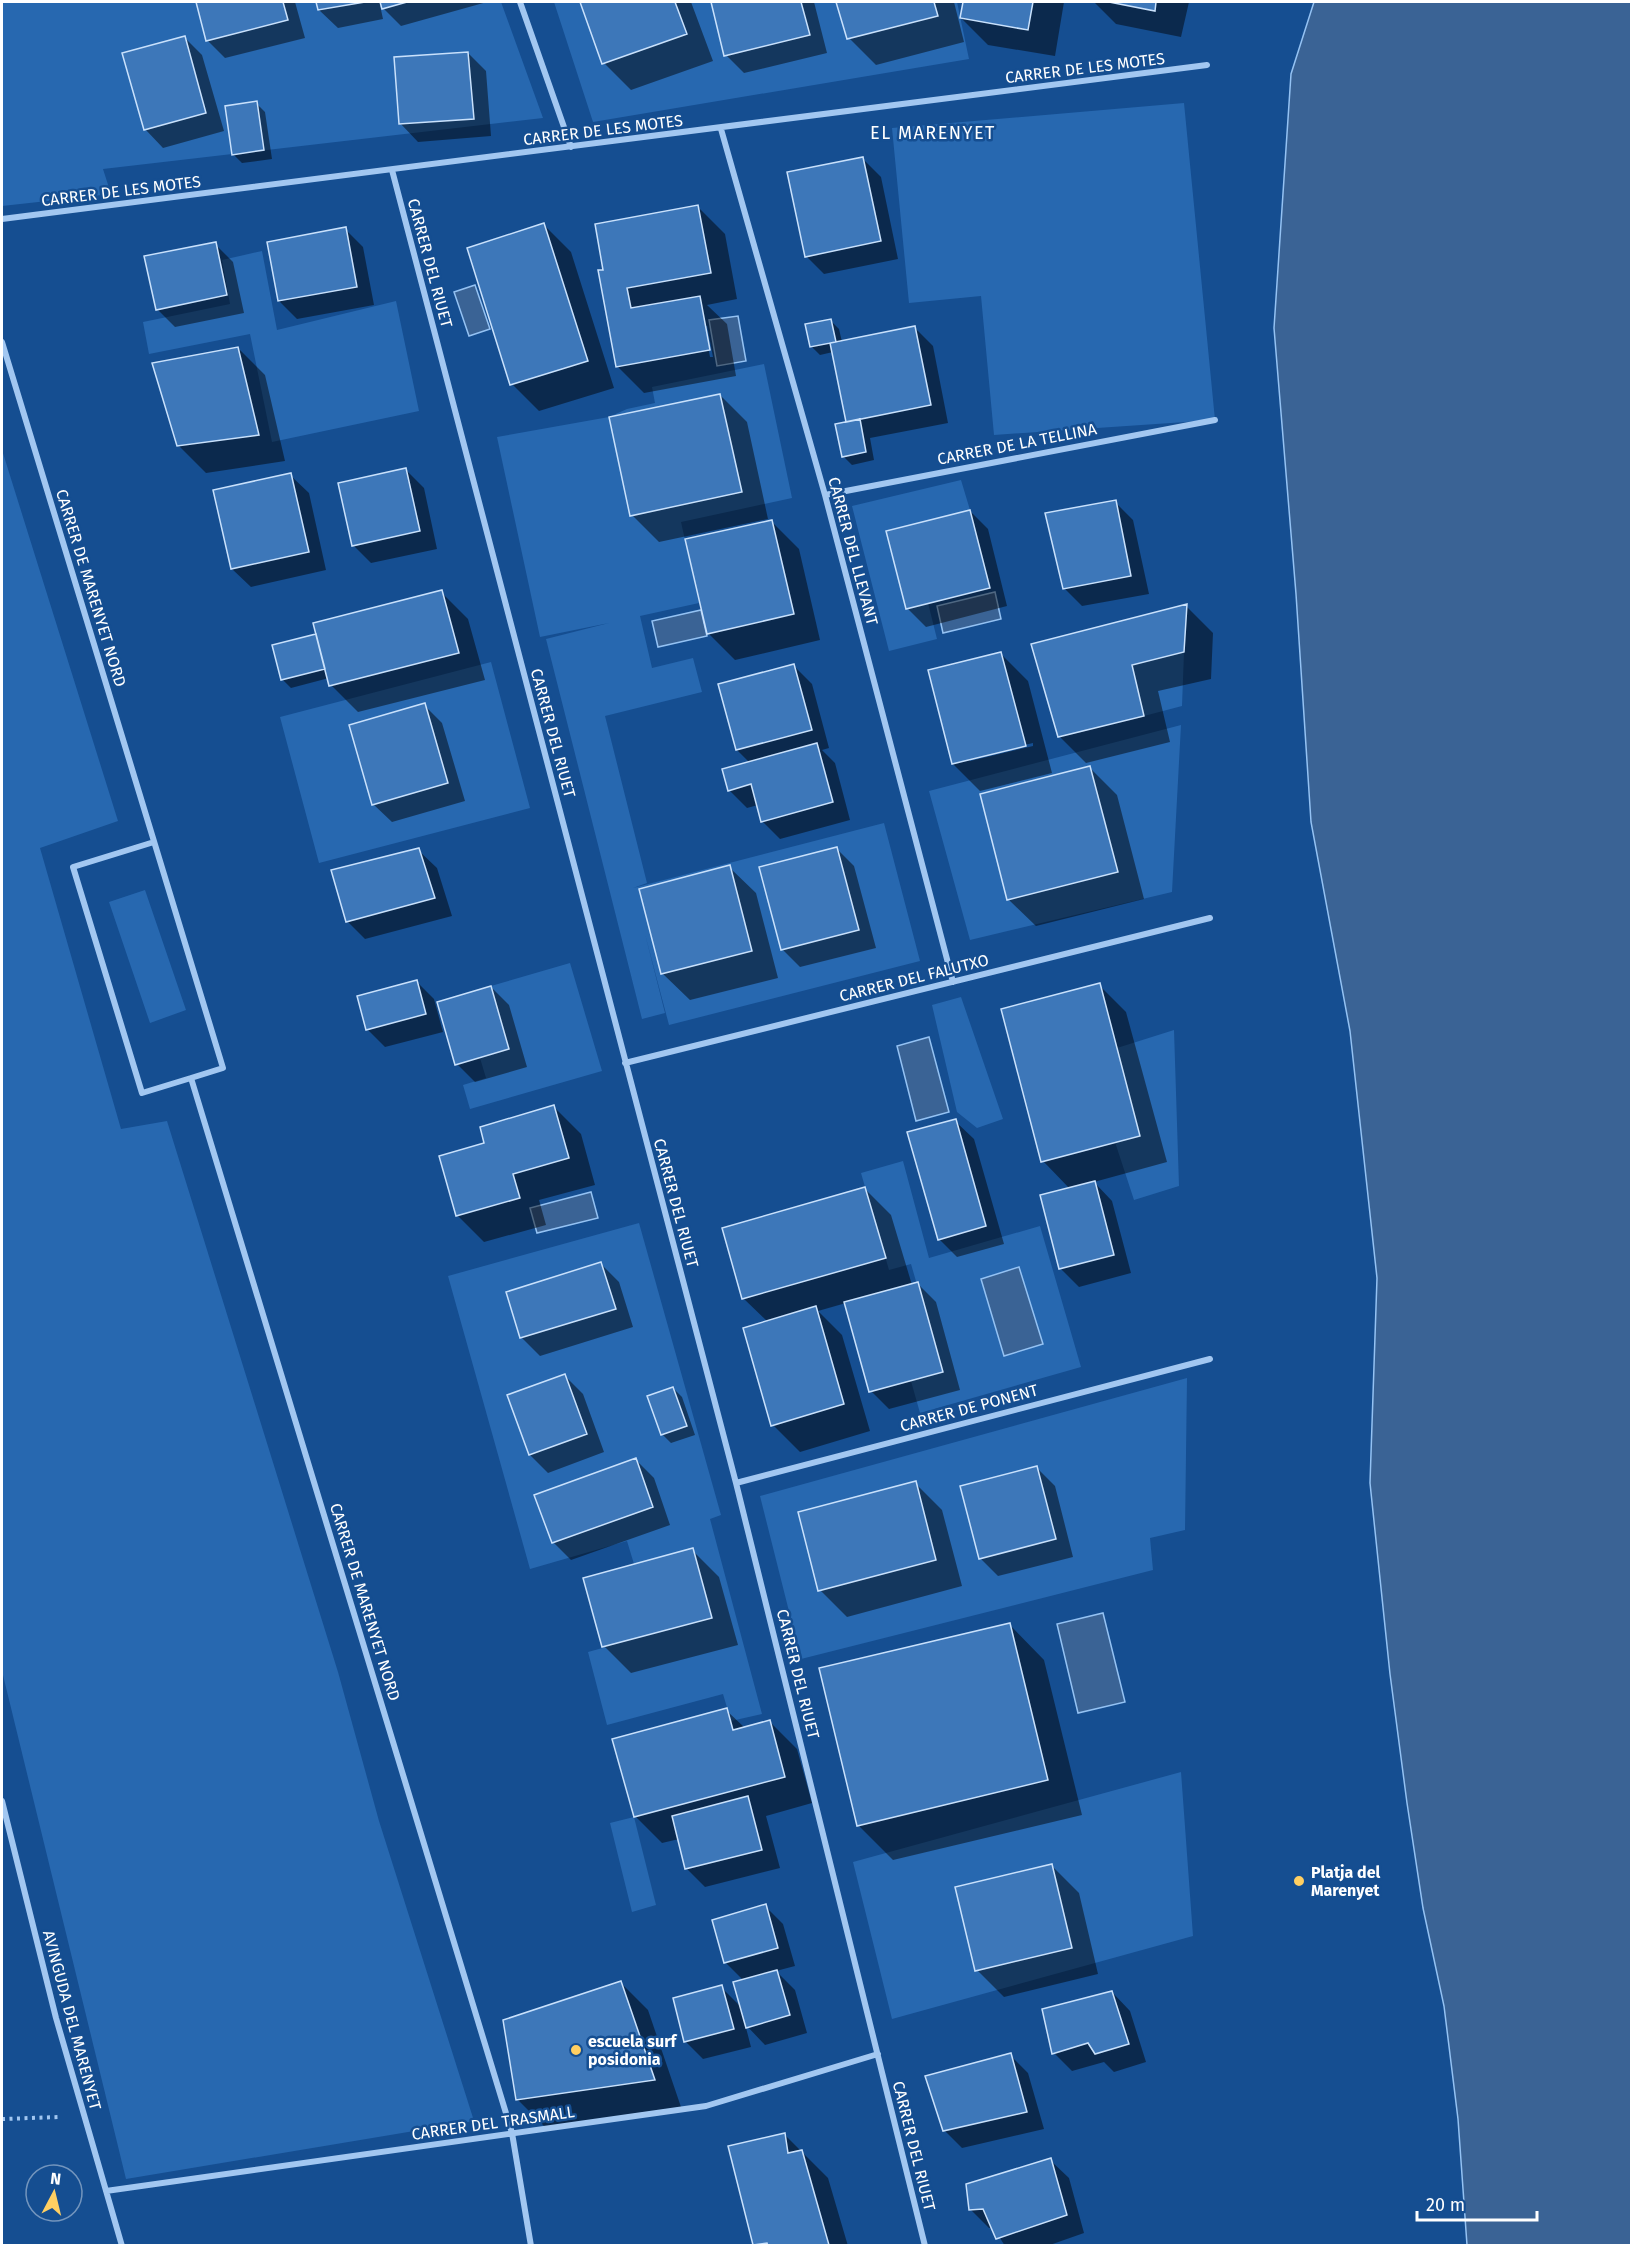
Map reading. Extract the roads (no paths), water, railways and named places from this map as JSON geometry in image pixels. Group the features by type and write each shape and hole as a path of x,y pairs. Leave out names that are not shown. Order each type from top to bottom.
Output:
{"street":[{"path":"520,2 571,147"},
{"name":"CARRER DE LES MOTES","path":"2,219 721,129 1207,65"},
{"name":"CARRER DEL LLEVANT","path":"721,129 825,495 953,982"},
{"name":"CARRER DEL RIUET","path":"392,170 735,1483 925,2246"},
{"name":"CARRER DE MARENYET NORD","path":"2,342 223,1068 142,1093 73,867 154,842"},
{"name":"CARRER DE LA TELLINA","path":"825,495 1215,420"},
{"name":"CARRER DEL FALUTXO","path":"625,1063 1210,918"},
{"name":"CARRER DE MARENYET NORD","path":"191,1078 512,2133 531,2246"},
{"name":"CARRER DE PONENT","path":"735,1483 1210,1359"},
{"name":"AVINGUDA DEL MARENYET","path":"2,1801 56,2018 122,2246"},
{"name":"CARRER DEL TRASMALL","path":"106,2191 706,2106 878,2054"}],"place":[{"name":"Platja del Marenyet","path":"1299,1881"},
{"name":"escuela surf posidonia","path":"576,2050"}],"district":[{"name":"EL MARENYET","path":"933,133"}]}
